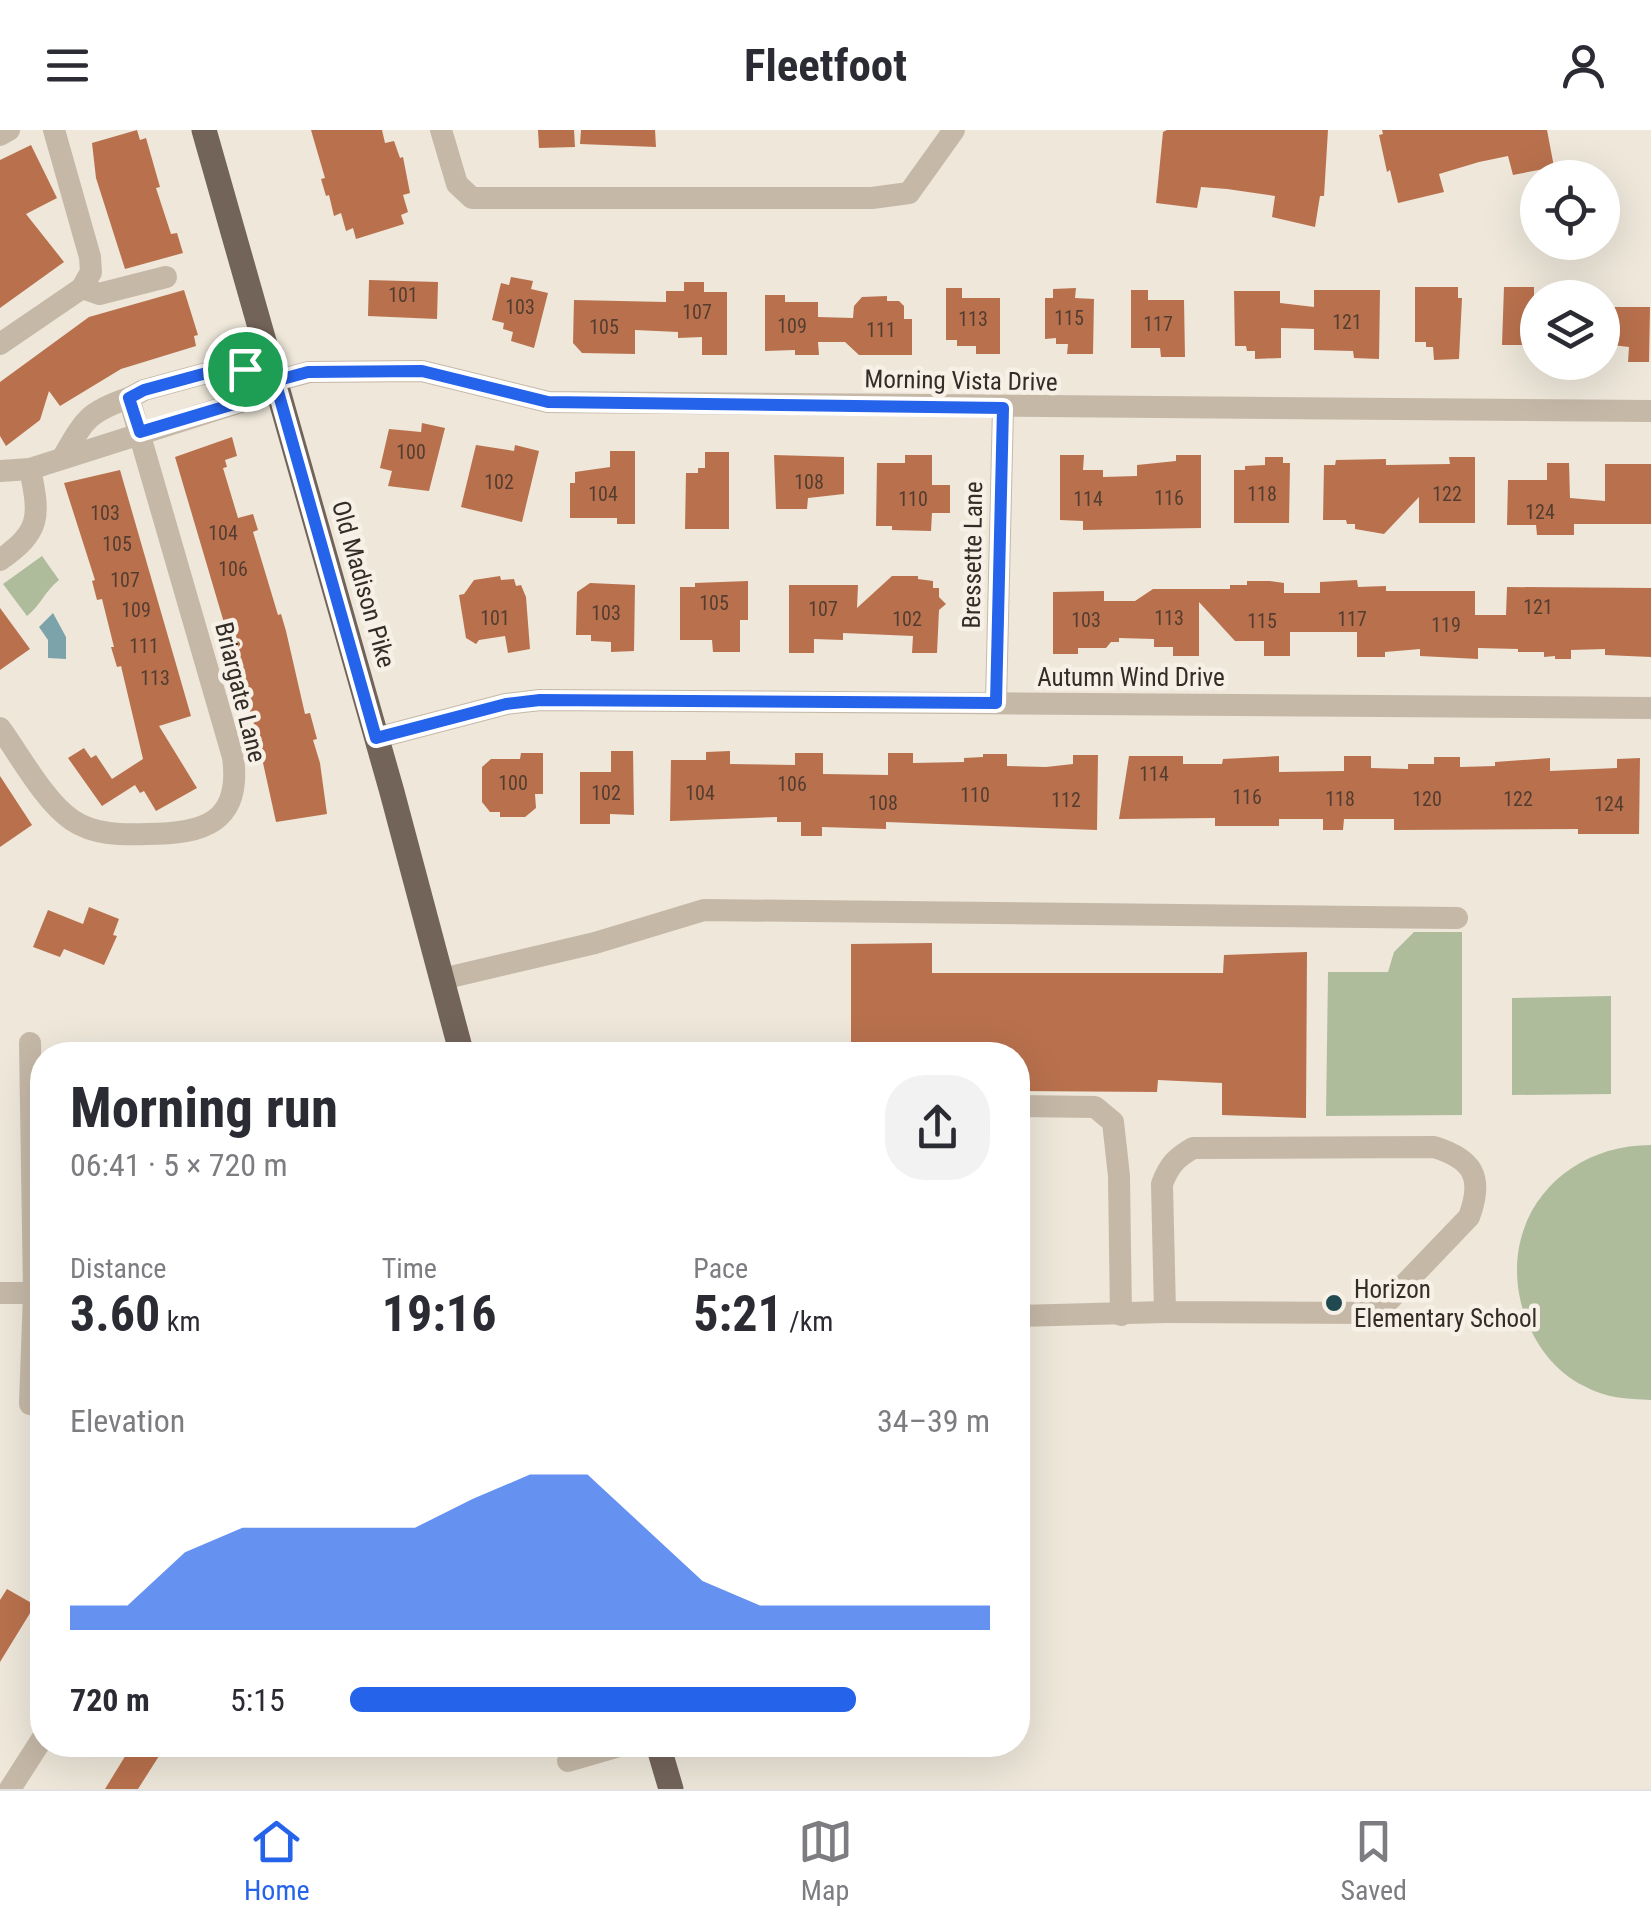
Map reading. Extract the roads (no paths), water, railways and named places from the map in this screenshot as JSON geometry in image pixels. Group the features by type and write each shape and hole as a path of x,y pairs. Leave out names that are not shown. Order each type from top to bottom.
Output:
{"main road":[{"name":"Old Madison Pike","path":"204,130 459,1042"},
{"path":"661,1757 670,1789"}],"street":[{"path":"0,135 9,130"},
{"path":"0,344 82,288 90,272 90,257 54,130"},
{"path":"442,130 457,184 472,198 553,200 872,198 909,193 954,130"},
{"path":"82,288 99,294 166,277"},
{"path":"63,458 85,420 144,390 236,365 275,381"},
{"name":"Morning Vista Drive","path":"275,381 308,372 422,371 548,402 1651,411"},
{"path":"0,471 30,470 244,401 275,381"},
{"path":"129,398 140,432"},
{"name":"Bressette Lane","path":"996,703 1003,408"},
{"name":"Briargate Lane","path":"0,728 55,804 72,820 99,832 183,834 216,822 226,809 233,792 234,757 140,432"},
{"path":"0,560 25,541 36,524 30,470"},
{"name":"Autumn Wind Drive","path":"376,738 506,704 540,700 1651,708"},
{"path":"442,979 595,942 704,910 1457,918"},
{"path":"1030,1106 1094,1107 1112,1122 1119,1176 1121,1315"},
{"path":"1030,1316 1377,1313 1469,1218 1476,1182 1470,1166 1457,1154 1434,1147 1194,1148 1168,1165 1162,1184 1165,1312"},
{"path":"0,1293 30,1293"},
{"path":"10,1789 30,1757"},
{"path":"568,1762 584,1757"}],"water":[{"path":"53,613 66,637 66,659 48,658 48,640 39,627"}],"place":[{"name":"Horizon Elementary School","path":"1334,1303"}]}
